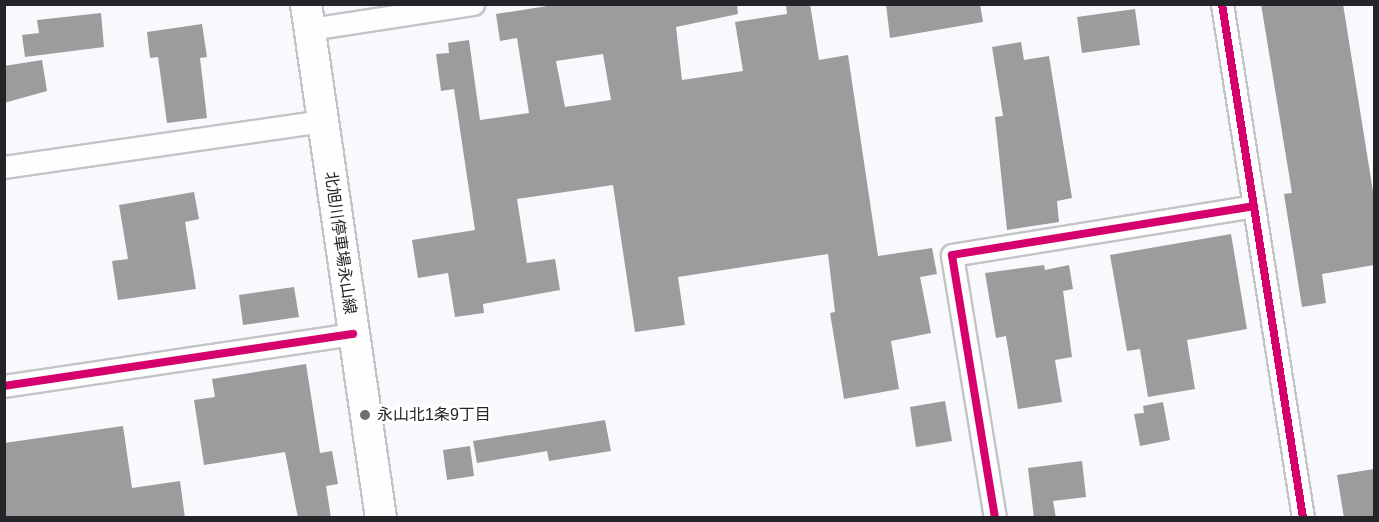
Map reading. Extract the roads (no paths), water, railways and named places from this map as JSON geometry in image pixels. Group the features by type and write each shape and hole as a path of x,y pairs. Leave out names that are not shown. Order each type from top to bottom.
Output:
{"main road":[{"name":"北旭川停車場永山線","path":"308,17 381,518"}],"street":[{"path":"308,17 473,4"},
{"path":"1222,4 1303,518"},
{"path":"4,167 322,121"},
{"path":"996,518 952,255 1254,206"},
{"path":"4,386 353,334"}],"place":[{"name":"永山北1条9丁目","path":"365,415"}]}
